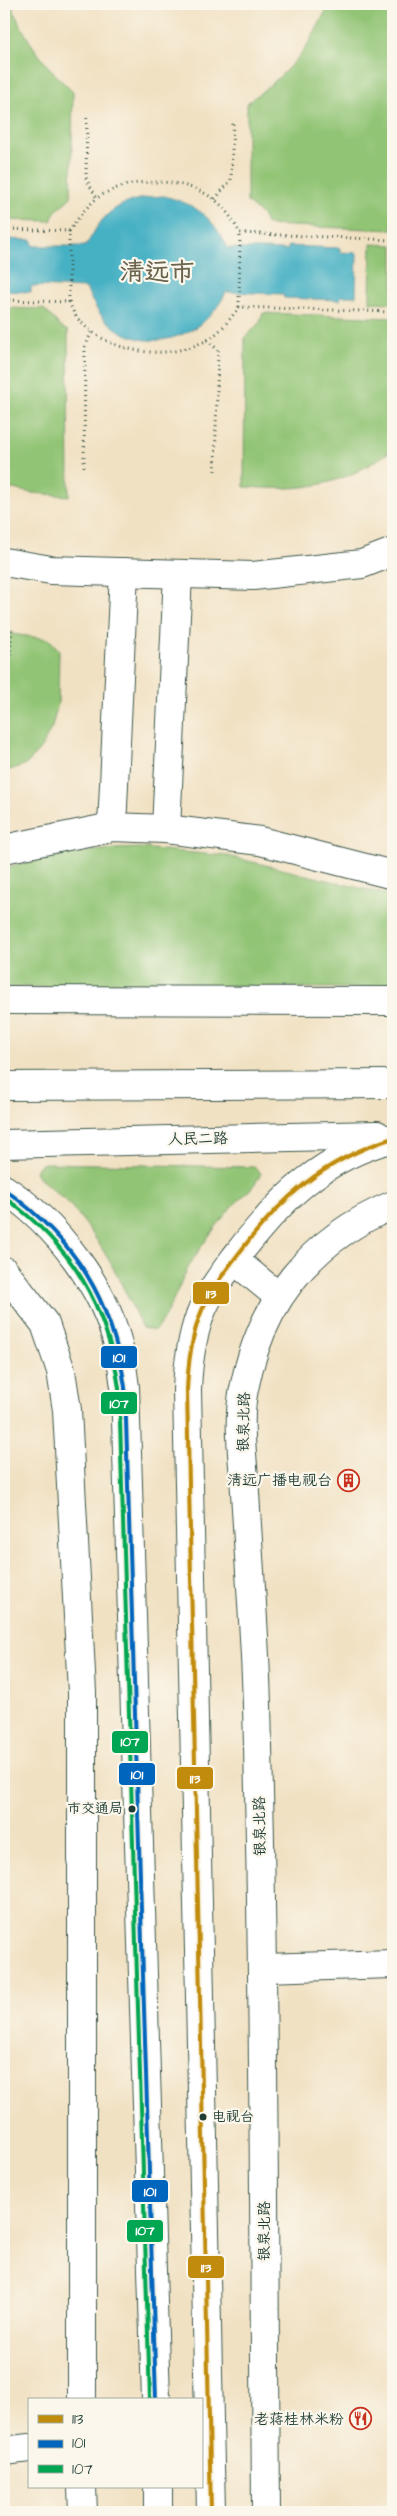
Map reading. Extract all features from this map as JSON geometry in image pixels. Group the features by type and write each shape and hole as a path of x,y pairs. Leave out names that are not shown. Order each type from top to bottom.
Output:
{"main road":[{"path":"4,562 51,570 254,576 362,564 393,552"},
{"path":"112,827 124,572"},
{"path":"166,829 178,574"},
{"path":"4,849 112,827 166,829 260,841 393,875"},
{"path":"4,1000 393,1001"},
{"path":"4,1086 393,1084"},
{"path":"211,2512 187,1390 189,1350 200,1314 215,1285 259,1228 291,1194 325,1167 352,1151 393,1136"},
{"name":"人民二路","path":"4,1144 393,1136"},
{"path":"4,1190 42,1219 66,1244 86,1272 106,1313 119,1347 125,1387 156,2398"},
{"name":"银泉北路","path":"266,2512 263,1968 256,1685 242,1418 243,1390 262,1327 278,1296 300,1268 325,1244 358,1220 393,1205"},
{"path":"234,1260 278,1296"},
{"path":"4,1271 45,1324 61,1371 67,1410 82,1692 82,2398"},
{"path":"263,1968 393,1964"},
{"path":"4,2451 28,2448"},
{"path":"82,2488 82,2512"},
{"path":"158,2488 158,2512"}],"path":[{"path":"87,118 86,178 97,199"},
{"path":"215,199 231,180 233,121"},
{"path":"146,182 187,187 215,199 229,215 240,233 239,307 225,326 207,340 184,350 159,354 134,350 112,342 92,331 78,319 69,302 69,231 80,214 97,199 120,186 146,182"},
{"path":"4,228 69,231"},
{"path":"240,233 393,240"},
{"path":"4,300 69,302"},
{"path":"239,307 393,312"},
{"path":"84,467 85,347 92,331"},
{"path":"207,340 218,350 215,471"},
{"path":"4,700 8,687 12,626"}],"green space":[{"path":"4,4 11,4 29,41 53,72 73,92 71,197 55,212 51,221 4,220"},
{"path":"329,4 393,4 393,230 267,225 262,215 247,202 247,103 275,81 296,60 313,36"},
{"path":"371,244 393,245 393,303 370,302"},
{"path":"4,308 44,309 61,327 68,331 69,496 32,493 4,487"},
{"path":"263,313 393,318 393,449 357,472 323,484 286,488 244,487 245,338 260,322"},
{"path":"4,633 49,639 59,650 58,704 52,727 41,748 27,764 4,772"},
{"path":"140,848 228,856 393,896 393,988 4,987 4,868 71,854"},
{"path":"44,1163 254,1167 261,1173 248,1192 225,1215 199,1250 190,1264 163,1320 154,1331 142,1328 111,1264 82,1219 66,1201 38,1177 35,1171 38,1166"}],"water":[{"path":"164,196 195,208 203,214 216,228 228,248 288,250 288,246 340,248 340,252 357,253 356,296 341,296 340,300 284,298 283,294 226,292 217,307 205,320 175,337 158,340 141,339 124,334 109,323 98,311 86,288 31,286 31,292 4,291 4,239 32,240 33,246 85,246 98,226 113,210 138,199"}],"transit line":[{"name":"113","path":"211,2512 187,1390 189,1362 197,1324 207,1300 252,1236 269,1217 304,1184 324,1170 368,1147 393,1138"},
{"name":"101","path":"4,1189 51,1230 87,1274 111,1326 125,1387 156,2398"},
{"name":"107","path":"4,1197 49,1236 67,1257 82,1280 106,1330 119,1388 150,2398"}],"place":[{"name":"清远广播电视台","path":"348,1480"},
{"name":"市交通局","path":"132,1809"},
{"name":"电视台","path":"203,2117"},
{"name":"老蒋桂林米粉","path":"360,2419"}],"district":[{"name":"清远市","path":"157,272"}]}
